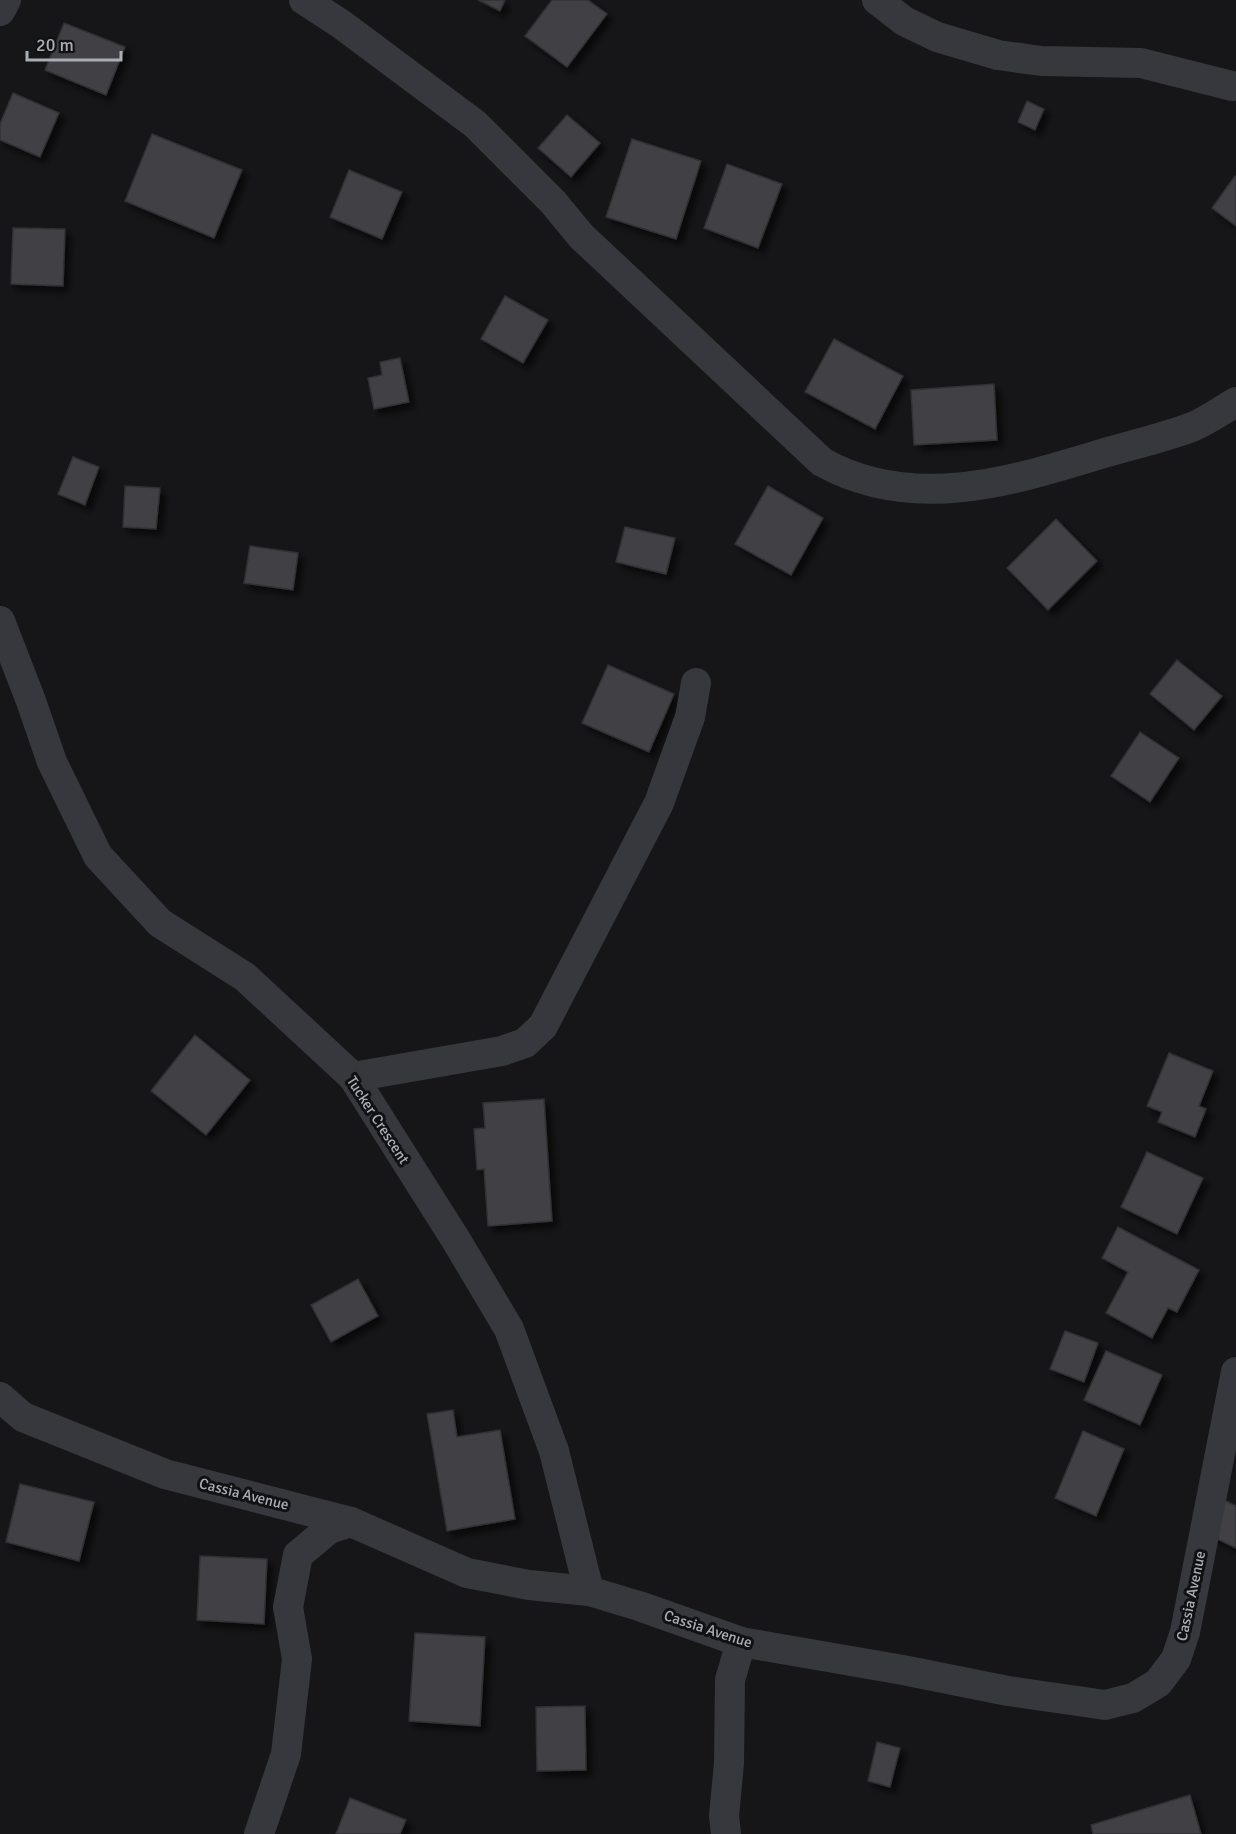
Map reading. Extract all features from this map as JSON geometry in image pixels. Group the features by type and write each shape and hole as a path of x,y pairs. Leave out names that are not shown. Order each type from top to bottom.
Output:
{"street":[{"path":"0,11 6,0"},
{"path":"304,0 341,24 475,124 553,202 581,236 822,462 840,471 866,481 895,487 934,489 974,485 1031,475 1194,426 1236,402"},
{"path":"877,0 904,21 937,37 998,55 1041,61 1142,63 1232,86"},
{"name":"Tucker Crescent","path":"0,621 52,762 98,856 160,923 245,977 353,1077 456,1240 509,1329 554,1451 589,1591"},
{"path":"353,1077 501,1051 525,1043 543,1026 660,803 690,717 696,683"},
{"name":"Cassia Avenue","path":"0,1397 23,1417 165,1474 351,1522 466,1573 529,1585 589,1591 741,1642 1008,1691 1105,1705 1133,1698 1158,1683 1176,1659 1182,1641 1236,1372"},
{"path":"259,1834 286,1754 289,1734 297,1659 288,1607 298,1555 328,1529 351,1522"},
{"path":"726,1834 724,1816 729,1763 730,1680 741,1642"}],"building":[{"path":"478,0 505,0 500,11"},
{"path":"552,0 588,0 607,14 567,67 525,36"},
{"path":"64,23 125,47 106,95 45,70"},
{"path":"13,93 59,113 40,157 0,140 0,124"},
{"path":"1027,101 1044,109 1035,130 1018,122"},
{"path":"567,115 600,143 571,177 538,148"},
{"path":"152,134 242,170 214,238 125,201"},
{"path":"632,139 701,161 676,239 606,217"},
{"path":"727,164 782,184 758,248 704,228"},
{"path":"349,170 402,192 382,239 330,217"},
{"path":"1236,177 1236,226 1212,208"},
{"path":"13,228 65,229 63,286 11,284"},
{"path":"505,296 548,320 523,363 481,339"},
{"path":"834,339 903,376 875,429 805,392"},
{"path":"400,358 409,402 374,409 368,378 382,375 380,362"},
{"path":"994,384 997,440 914,445 911,390"},
{"path":"73,457 99,467 85,505 58,494"},
{"path":"125,486 160,488 156,529 123,527"},
{"path":"768,486 823,518 791,575 735,544"},
{"path":"1056,519 1097,561 1048,610 1007,568"},
{"path":"625,527 675,538 666,574 616,562"},
{"path":"250,546 298,553 293,590 244,583"},
{"path":"1177,660 1222,696 1194,730 1150,694"},
{"path":"608,665 674,694 649,752 582,723"},
{"path":"1140,732 1179,758 1150,802 1111,776"},
{"path":"195,1035 250,1080 206,1135 151,1091"},
{"path":"1169,1053 1213,1071 1199,1106 1206,1109 1195,1137 1158,1122 1162,1112 1147,1106"},
{"path":"544,1099 552,1221 488,1226 484,1169 477,1170 474,1129 485,1128 483,1103"},
{"path":"1147,1152 1203,1178 1177,1234 1121,1207"},
{"path":"1118,1227 1199,1270 1177,1312 1168,1308 1152,1338 1106,1313 1128,1272 1102,1258"},
{"path":"358,1279 378,1316 331,1342 311,1305"},
{"path":"1065,1331 1098,1343 1084,1382 1050,1369"},
{"path":"1106,1351 1162,1375 1140,1425 1084,1400"},
{"path":"453,1410 457,1437 500,1430 515,1519 447,1531 427,1414"},
{"path":"1083,1431 1124,1449 1096,1516 1055,1498"},
{"path":"20,1484 94,1502 79,1561 6,1542"},
{"path":"1224,1500 1236,1506 1236,1548 1207,1534"},
{"path":"200,1556 267,1559 264,1624 197,1620"},
{"path":"415,1633 485,1637 480,1726 409,1721"},
{"path":"585,1706 586,1770 537,1771 536,1707"},
{"path":"877,1742 900,1748 890,1787 868,1781"},
{"path":"1190,1795 1201,1834 1093,1834 1091,1825"},
{"path":"350,1798 406,1820 400,1834 336,1834"}]}
